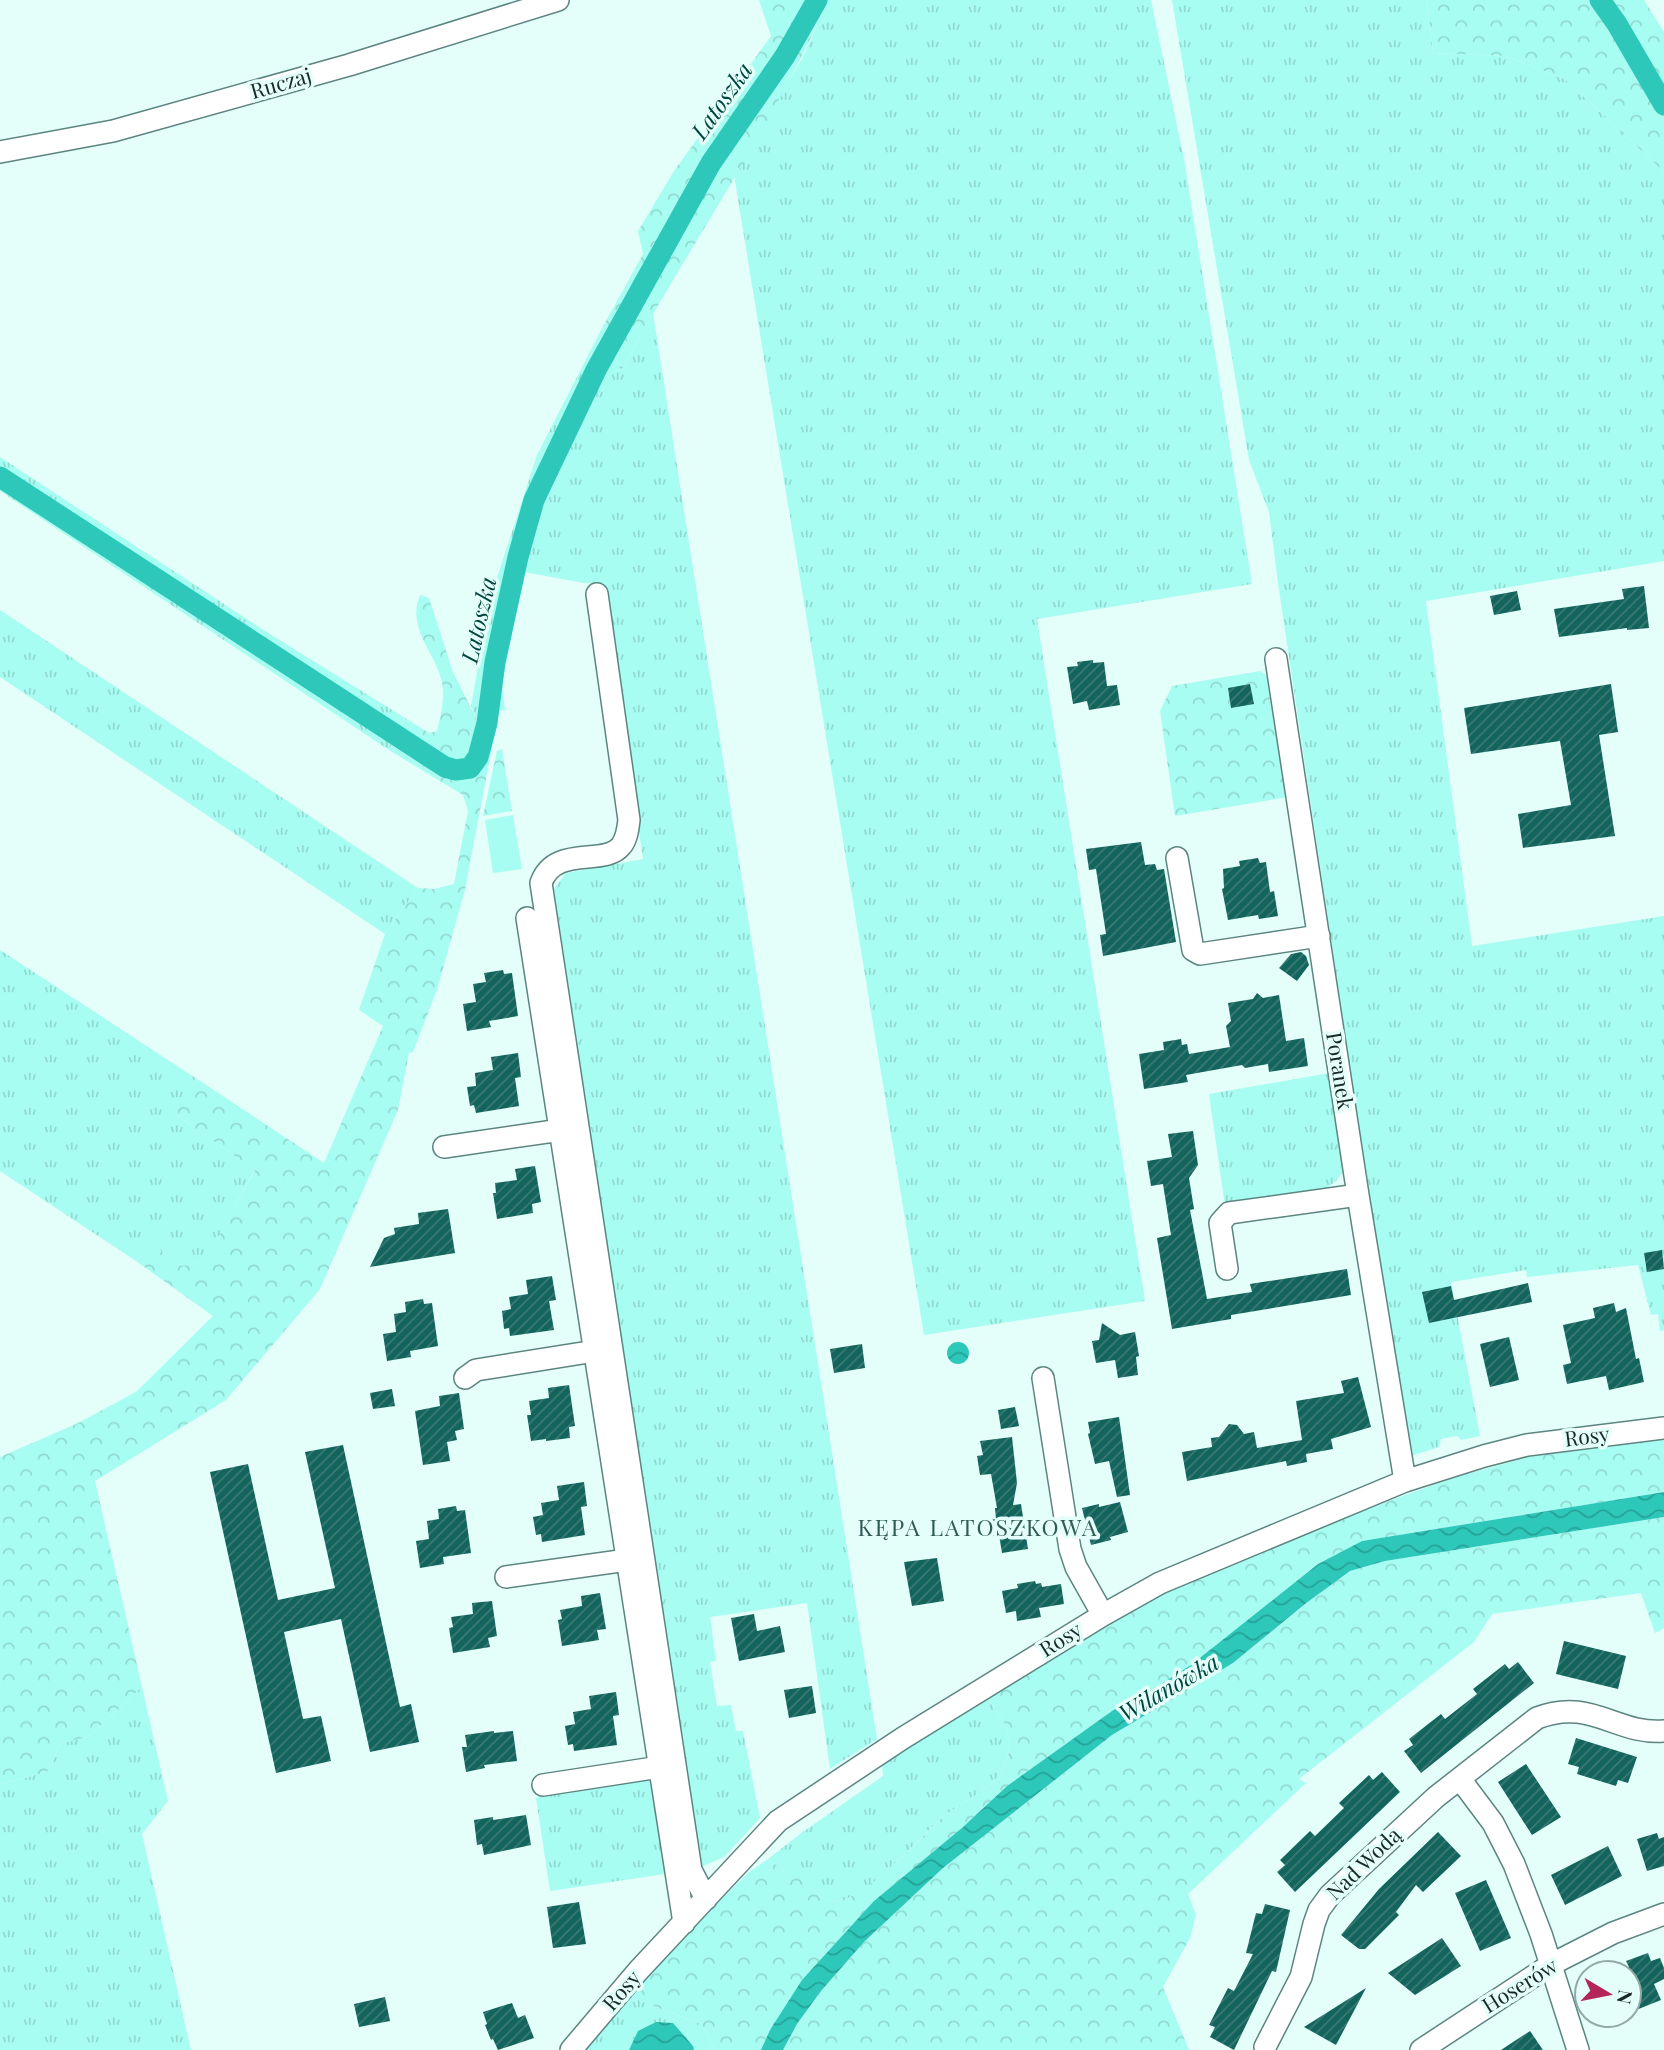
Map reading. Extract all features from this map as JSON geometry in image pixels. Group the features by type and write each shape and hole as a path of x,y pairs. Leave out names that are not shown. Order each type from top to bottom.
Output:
{"street":[{"name":"Ruczaj","path":"0,152 113,131 349,65 558,0"},
{"path":"597,594 629,820 627,833 620,847 610,852 555,865 545,872 541,883 691,1870 706,1899"},
{"name":"Poranek","path":"1276,659 1357,1195 1405,1481"},
{"path":"1177,858 1193,950 1200,954 1319,936"},
{"path":"527,918 684,1923"},
{"path":"444,1147 561,1130"},
{"path":"1227,1269 1220,1223 1229,1213 1357,1195"},
{"path":"468,1370 595,1351"},
{"path":"1043,1378 1070,1549 1076,1567 1103,1615"},
{"name":"Rosy","path":"571,2050 638,1971 778,1821 903,1738 1103,1615 1160,1583 1405,1481 1527,1445 1664,1428"},
{"path":"506,1577 627,1560"},
{"name":"Nad Wodą","path":"1265,2047 1301,1977 1314,1924 1319,1910 1330,1895 1381,1846 1537,1718 1554,1713 1584,1712 1645,1730 1664,1731"},
{"path":"543,1785 660,1767"},
{"path":"1460,1779 1493,1823 1514,1864 1552,1964 1578,2050"},
{"name":"Hoserów","path":"1421,2050 1552,1964 1613,1933 1664,1914"}],"green space":[{"path":"759,0 828,0 756,142 621,371 602,328 643,254 638,231 674,171 771,36"},
{"path":"828,0 1151,0 1184,159 1252,584 1037,619 1145,1301 924,1335 734,175 803,57"},
{"path":"1172,0 1427,0 1433,53 1505,56 1565,79 1664,172 1664,561 1426,601 1472,946 1664,916 1664,1330 1660,1331 1658,1314 1651,1315 1638,1265 1527,1277 1526,1270 1451,1282 1480,1436 1461,1440 1458,1436 1441,1439 1439,1447 1408,1457 1269,512 1249,460"},
{"path":"1427,0 1644,0 1664,32 1664,172 1565,79 1505,56 1433,53"},
{"path":"653,313 877,1739 830,1769 807,1603 710,1617 716,1661 710,1662 717,1706 731,1705 736,1731 743,1731 760,1818 724,1857 701,1867 554,889 566,873 643,859 602,583 584,583 524,572 502,685 505,710 498,711 495,731 477,720 471,706 490,599 537,455 602,328 621,371"},
{"path":"0,457 262,629 405,718 389,750 0,491"},
{"path":"420,595 429,598 453,672 477,720 495,731 465,890 437,990 413,1052 409,1053 398,1110 320,1289 226,1400 95,1481 142,1687 88,1737 61,1743 47,1772 0,1784 0,1457 76,1424 136,1392 213,1316 136,1261 151,1243 182,1266 204,1262 255,1170 175,1114 197,1079 324,1163 383,1026 359,1010 385,934 418,888 434,889 454,884 468,811 463,795 389,750 405,718 429,733 437,731 440,719 443,688 439,671 419,629 417,607"},
{"path":"0,610 418,888 385,934 0,677"},
{"path":"1260,671 1269,677 1288,797 1175,816 1160,711 1172,686"},
{"path":"502,749 512,811 483,816 497,751"},
{"path":"513,815 522,869 493,873 485,820"},
{"path":"0,950 197,1079 176,1115 255,1169 205,1262 182,1266 151,1244 136,1261 0,1171"},
{"path":"1330,1073 1343,1172 1336,1181 1319,1194 1225,1206 1209,1094"},
{"path":"1664,1437 1664,1492 1362,1541 1318,1564 1191,1665 1112,1711 1007,1786 963,1827 874,1901 770,2030 761,2050 715,2050 701,2024 628,1996 749,1872 768,1859 784,1871 805,1872 817,1893 831,1901 851,1897 879,1878 942,1818 987,1787 1001,1772 1009,1753 1009,1737 999,1713 988,1699 1153,1597 1235,1561 1453,1478 1536,1455"},
{"path":"1664,1517 1664,1628 1655,1633 1641,1593 1492,1614 1474,1642 1299,1779 1306,1783 1188,1894 1196,1915 1190,1938 1163,1987 1189,2050 783,2050 797,2024 821,1991 864,1942 943,1868 1112,1735 1233,1663 1350,1571 1385,1561"},
{"path":"142,1687 168,1801 142,1834 191,2050 0,2050 0,1784 47,1772 61,1743 88,1737"},
{"path":"988,1699 999,1713 1009,1737 1009,1753 1001,1772 987,1787 942,1818 865,1889 851,1897 831,1901 820,1896 796,1873 783,1870 768,1859 883,1776 882,1764"},
{"path":"651,1776 665,1874 550,1891 536,1798 551,1792"},
{"path":"628,1996 701,2024 715,2050 585,2050"}],"water":[{"path":"958,1342 966,1345 969,1353 966,1361 958,1364 950,1361 947,1353 950,1345"},
{"name":"Wilanówka","path":"1664,1492 1664,1517 1385,1561 1350,1571 1233,1663 1112,1735 943,1868 864,1942 821,1991 797,2024 783,2050 761,2050 770,2030 802,1980 874,1901 963,1827 1007,1786 1112,1711 1191,1665 1318,1564 1362,1541"},
{"path":"656,2022 673,2023 694,2050 629,2050 638,2031"}],"building":[{"path":"1644,586 1649,628 1627,628 1559,637 1554,609 1624,599 1622,589"},
{"path":"1517,591 1521,610 1494,615 1490,596"},
{"path":"1093,660 1093,663 1104,662 1107,686 1117,685 1120,705 1089,710 1087,701 1073,704 1067,667 1078,666 1077,662"},
{"path":"1250,684 1254,704 1231,708 1228,688"},
{"path":"1611,684 1618,732 1599,735 1615,836 1523,848 1518,814 1571,805 1560,741 1471,754 1464,708"},
{"path":"1141,842 1145,865 1155,864 1157,870 1164,869 1176,942 1103,956 1100,935 1106,934 1096,869 1089,870 1086,849"},
{"path":"1258,858 1260,863 1266,862 1270,892 1274,891 1278,916 1259,919 1258,915 1228,920 1222,889 1223,869 1240,866 1239,861"},
{"path":"1301,952 1306,956 1309,965 1297,981 1279,968 1291,954"},
{"path":"503,970 504,974 512,973 518,1016 489,1021 491,1027 467,1031 463,1004 476,1002 473,984 486,982 484,973"},
{"path":"1257,993 1263,998 1279,995 1286,1041 1304,1038 1308,1066 1269,1072 1268,1064 1245,1068 1242,1065 1186,1075 1188,1082 1144,1089 1139,1054 1164,1050 1163,1042 1181,1039 1182,1045 1187,1044 1189,1054 1230,1047 1226,1026 1231,1021 1228,1003 1253,999"},
{"path":"518,1053 521,1077 515,1078 519,1106 476,1113 474,1105 470,1106 467,1087 476,1086 475,1073 493,1070 491,1057"},
{"path":"1193,1131 1198,1165 1189,1178 1194,1209 1190,1210 1207,1299 1252,1292 1250,1284 1347,1269 1351,1295 1231,1315 1231,1319 1172,1329 1157,1238 1171,1235 1163,1184 1151,1186 1147,1161 1172,1157 1168,1134"},
{"path":"535,1166 541,1202 532,1204 533,1213 497,1219 493,1193 496,1193 495,1183 517,1180 515,1169"},
{"path":"448,1209 455,1253 370,1267 384,1238 395,1234 394,1228 419,1224 418,1213"},
{"path":"1662,1250 1664,1269 1647,1272 1644,1253"},
{"path":"552,1276 556,1300 549,1301 554,1330 510,1336 509,1328 504,1329 502,1311 511,1309 509,1297 528,1294 526,1280"},
{"path":"1528,1283 1532,1302 1429,1323 1422,1292 1451,1286 1454,1300"},
{"path":"423,1299 424,1304 432,1303 438,1346 410,1351 411,1357 387,1361 383,1334 396,1332 394,1314 406,1312 405,1302"},
{"path":"1614,1303 1616,1312 1626,1308 1636,1359 1639,1358 1644,1382 1609,1390 1606,1376 1567,1384 1563,1365 1571,1363 1563,1325 1595,1318 1593,1308"},
{"path":"1102,1323 1120,1335 1135,1332 1139,1356 1136,1357 1138,1375 1118,1378 1115,1360 1096,1363 1092,1341 1099,1340"},
{"path":"1509,1337 1519,1380 1490,1387 1480,1344"},
{"path":"862,1344 865,1368 834,1373 830,1349"},
{"path":"1358,1377 1371,1427 1331,1439 1333,1449 1306,1454 1307,1462 1287,1466 1286,1461 1187,1481 1182,1452 1212,1447 1211,1438 1219,1437 1229,1424 1237,1425 1244,1434 1254,1432 1257,1448 1302,1440 1296,1401 1344,1393 1341,1381"},
{"path":"569,1385 575,1426 569,1427 570,1438 531,1441 527,1415 531,1415 529,1401 549,1398 548,1388"},
{"path":"392,1389 395,1406 373,1409 370,1393"},
{"path":"459,1393 464,1429 455,1431 457,1440 447,1442 450,1461 423,1465 415,1411 440,1406 439,1396"},
{"path":"1015,1407 1019,1426 1001,1429 998,1410"},
{"path":"1119,1417 1130,1495 1117,1497 1109,1461 1095,1464 1088,1422"},
{"path":"1012,1437 1017,1483 1013,1505 1021,1504 1028,1549 1002,1553 999,1535 992,1536 990,1520 996,1519 997,1508 991,1474 980,1475 977,1456 983,1455 980,1441"},
{"path":"343,1445 400,1707 411,1704 419,1742 370,1752 341,1619 284,1632 303,1719 321,1716 331,1761 276,1773 210,1472 248,1464 278,1600 335,1588 305,1452"},
{"path":"584,1482 587,1506 581,1507 585,1535 542,1542 541,1534 536,1535 533,1517 543,1515 541,1503 559,1500 557,1486"},
{"path":"1120,1502 1128,1532 1091,1545 1082,1508"},
{"path":"456,1506 457,1511 465,1510 471,1553 443,1557 444,1564 420,1568 416,1541 429,1539 427,1521 439,1519 438,1509"},
{"path":"937,1558 944,1601 912,1606 904,1562"},
{"path":"1035,1581 1036,1584 1041,1583 1042,1587 1061,1584 1064,1604 1039,1608 1041,1617 1017,1621 1016,1611 1006,1613 1002,1591 1018,1588 1017,1584"},
{"path":"600,1593 606,1629 597,1630 599,1640 562,1646 558,1620 562,1619 560,1610 582,1606 581,1596"},
{"path":"492,1601 497,1636 488,1638 490,1647 453,1653 449,1628 453,1627 451,1617 473,1614 472,1603"},
{"path":"754,1614 757,1631 780,1626 785,1652 739,1661 731,1618"},
{"path":"1564,1641 1626,1656 1618,1689 1556,1674"},
{"path":"1518,1662 1534,1683 1421,1773 1404,1751 1413,1745 1409,1739 1441,1714 1445,1719 1477,1694 1473,1689 1505,1664 1509,1669"},
{"path":"812,1686 816,1713 789,1718 784,1690"},
{"path":"616,1692 619,1715 613,1716 617,1745 574,1751 573,1744 568,1745 565,1726 575,1724 573,1712 591,1709 589,1696"},
{"path":"513,1731 517,1761 484,1765 485,1768 466,1772 462,1747 467,1747 465,1735"},
{"path":"1576,1738 1637,1757 1628,1783 1618,1780 1616,1786 1577,1774 1579,1767 1568,1764"},
{"path":"1526,1764 1561,1817 1532,1835 1498,1782"},
{"path":"1382,1772 1400,1792 1295,1892 1277,1872 1285,1865 1280,1860 1310,1831 1315,1836 1344,1808 1339,1803 1369,1775 1373,1780"},
{"path":"526,1815 531,1845 484,1855 482,1844 477,1845 474,1820"},
{"path":"1438,1832 1461,1856 1423,1892 1416,1885 1396,1912 1399,1915 1365,1949 1359,1949 1341,1935 1379,1889"},
{"path":"1657,1833 1659,1839 1664,1837 1664,1866 1647,1871 1637,1839"},
{"path":"1608,1846 1622,1876 1565,1905 1551,1875"},
{"path":"1486,1880 1511,1938 1480,1951 1455,1893"},
{"path":"579,1902 586,1944 553,1948 547,1907"},
{"path":"1265,1904 1290,1910 1276,1972 1272,1971 1234,2050 1210,2037 1215,2027 1209,2025 1228,1988 1234,1991 1253,1954 1246,1953 1256,1913 1262,1914"},
{"path":"1442,1938 1461,1966 1415,1995 1388,1973"},
{"path":"1648,1953 1651,1961 1660,1958 1664,1979 1654,1984 1661,2000 1643,2007 1643,1959 1632,1959"},
{"path":"1366,1988 1336,2045 1304,2027"},
{"path":"385,1997 390,2021 359,2027 354,2004"},
{"path":"512,2003 518,2018 525,2015 534,2038 498,2050 485,2025 487,2024 483,2012"},
{"path":"1530,2031 1543,2050 1501,2050"}],"waterway":[{"name":"Latoszka","path":"0,477 445,767 456,770 470,768 478,757 487,723 495,662 518,557 534,500 596,370 711,163 785,56 817,0"},
{"name":"Latoszka","path":"1600,0 1664,105"}],"district":[{"name":"KĘPA LATOSZKOWA","path":"978,1528"}]}
